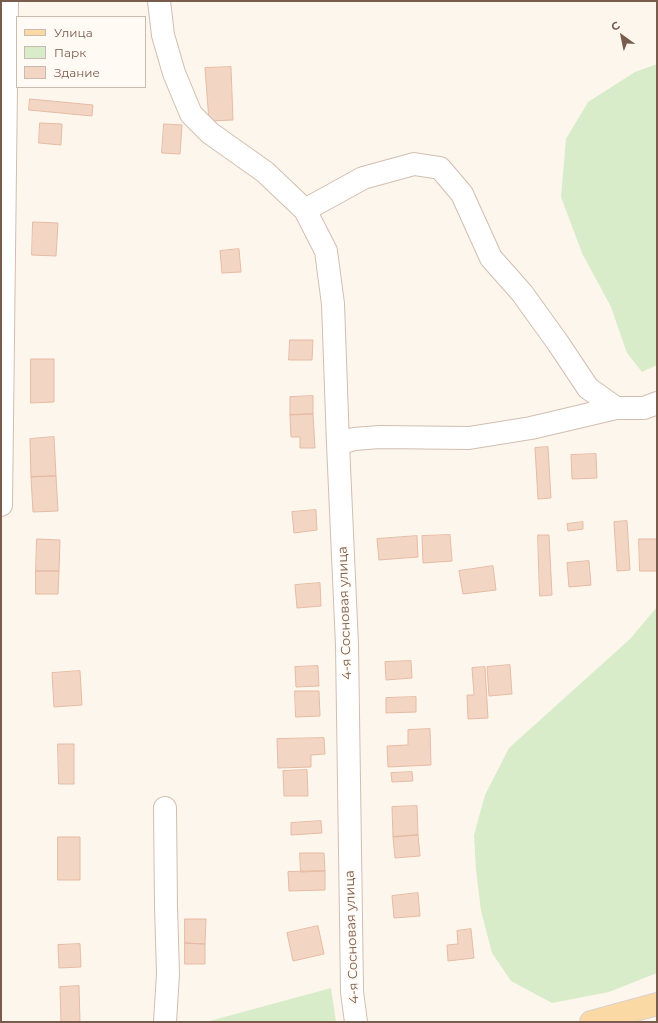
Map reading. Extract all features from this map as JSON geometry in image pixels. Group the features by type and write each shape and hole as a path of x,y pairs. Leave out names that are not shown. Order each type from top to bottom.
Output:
{"main road":[{"path":"591,1022 657,1004"}],"street":[{"path":"1,505 8,1"},
{"name":"4-я Сосновая улица","path":"159,1 163,35 174,73 192,114 210,133 265,172 305,210 326,251 333,304 347,645 352,992 356,1022"},
{"path":"305,210 363,178 414,164 440,168 462,194 491,258 522,293 588,388 616,408"},
{"path":"338,444 354,439 380,437 469,438 531,428 616,408 644,408 657,403"},
{"path":"165,808 168,974 165,1022"}],"green space":[{"path":"657,64 657,365 642,372 627,353 611,307 582,253 561,197 566,139 588,102 635,72"},
{"path":"657,607 657,973 609,992 552,1003 511,981 492,953 481,911 476,870 474,835 485,795 509,748 630,639"},
{"path":"331,988 336,1022 206,1022"}],"building":[{"path":"231,67 233,120 209,121 205,68"},
{"path":"30,99 93,105 92,116 29,110"},
{"path":"40,123 62,124 61,145 39,143"},
{"path":"164,124 182,125 180,154 162,153"},
{"path":"33,222 58,223 56,256 32,255"},
{"path":"239,249 241,272 222,273 220,251"},
{"path":"290,340 313,340 312,360 289,360"},
{"path":"31,359 54,359 54,402 31,403"},
{"path":"313,396 313,414 290,415 290,397"},
{"path":"313,414 315,448 300,448 300,437 291,437 290,415"},
{"path":"54,437 56,476 31,477 30,439"},
{"path":"548,447 551,498 538,499 535,448"},
{"path":"596,454 597,478 572,479 571,455"},
{"path":"56,476 58,511 33,512 31,477"},
{"path":"316,510 317,530 294,533 292,512"},
{"path":"627,521 630,570 617,571 614,522"},
{"path":"583,522 583,529 568,531 567,524"},
{"path":"450,535 452,561 423,563 422,536"},
{"path":"538,535 549,535 552,595 540,596"},
{"path":"417,536 418,557 379,560 377,539"},
{"path":"37,539 60,540 59,571 36,571"},
{"path":"639,539 657,539 657,571 640,571"},
{"path":"589,561 591,585 569,587 567,563"},
{"path":"493,566 496,590 463,594 459,571"},
{"path":"36,571 59,571 58,594 36,594"},
{"path":"320,583 321,606 297,608 295,585"},
{"path":"411,661 412,678 386,680 385,662"},
{"path":"510,665 512,694 489,696 487,667"},
{"path":"318,666 319,686 296,687 295,667"},
{"path":"485,667 488,718 468,719 467,695 474,695 472,668"},
{"path":"80,671 82,705 54,707 52,673"},
{"path":"295,691 319,691 320,716 296,717"},
{"path":"416,697 416,712 386,713 386,698"},
{"path":"430,729 431,765 388,767 387,746 408,745 408,730"},
{"path":"324,738 325,754 311,755 311,767 278,768 277,739"},
{"path":"58,744 74,744 74,784 59,784"},
{"path":"307,770 308,796 284,796 283,771"},
{"path":"412,772 413,781 392,782 391,773"},
{"path":"417,806 418,835 393,837 392,807"},
{"path":"321,821 322,833 291,835 291,823"},
{"path":"418,835 420,856 395,858 393,837"},
{"path":"58,837 80,837 80,880 58,880"},
{"path":"300,853 324,853 325,871 301,872"},
{"path":"325,871 325,890 289,891 288,872"},
{"path":"418,893 420,916 394,918 392,896"},
{"path":"185,919 206,919 205,944 185,943"},
{"path":"318,926 324,954 293,961 287,933"},
{"path":"471,929 474,958 448,961 447,945 458,944 457,931"},
{"path":"185,943 205,944 205,964 185,964"},
{"path":"80,944 81,967 59,968 58,945"},
{"path":"79,986 80,1022 61,1022 60,987"}]}
